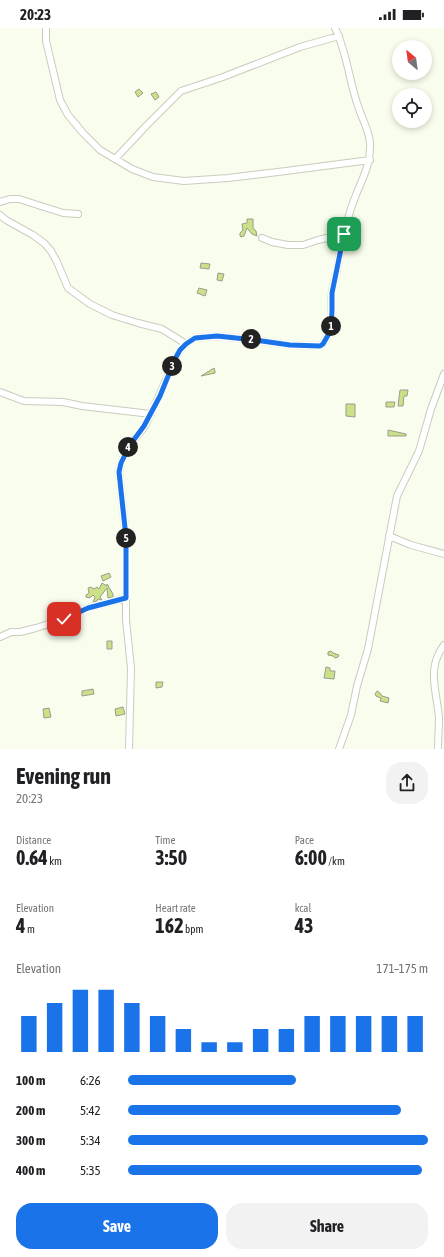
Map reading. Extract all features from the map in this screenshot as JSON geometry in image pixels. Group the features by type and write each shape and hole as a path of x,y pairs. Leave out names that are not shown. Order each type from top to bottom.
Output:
{"street":[{"path":"46,28 46,41 60,100 68,115 100,150 132,169 153,177 184,181 242,176 370,160"},
{"path":"129,749 131,668 126,620 126,537 119,472 121,463 130,445 144,426 160,396 180,350 195,338 217,336 290,345 320,346 323,344 331,330 332,293 344,234 355,195 365,176 370,160 368,129 358,108 339,36 335,28"},
{"path":"115,159 146,125 181,91 223,77 300,47 339,36"},
{"path":"0,202 10,199 19,199 63,213 78,214"},
{"path":"0,215 44,243 51,251 57,262 68,288 90,304 112,315 162,329 186,344"},
{"path":"262,238 280,244 303,245 344,234"},
{"path":"339,749 351,715 357,686 368,649 397,496 419,451 431,409 444,374"},
{"path":"0,392 24,401 63,402 82,406 150,414"},
{"path":"390,536 411,545 444,554"},
{"path":"0,637 11,632 20,632 36,628 64,619 88,608 126,598"},
{"path":"438,749 439,717 434,689 434,676 435,662 444,645"}],"building":[{"path":"139,89 143,93 138,97 135,92"},
{"path":"156,92 159,97 155,100 151,94"},
{"path":"247,219 253,219 253,228 256,231 257,236 252,234 247,228 244,236 240,236 240,233 243,230 242,224 247,223"},
{"path":"201,263 210,264 209,269 200,268"},
{"path":"218,273 224,274 222,281 217,280"},
{"path":"199,288 207,290 205,296 197,293"},
{"path":"214,368 215,373 201,376"},
{"path":"400,390 408,390 407,396 404,396 403,406 398,406"},
{"path":"386,402 395,402 394,407 386,407"},
{"path":"346,404 355,404 355,417 346,416"},
{"path":"388,430 406,434 406,436 388,436"},
{"path":"109,573 111,577 103,581 101,576"},
{"path":"102,583 107,586 107,584 113,594 113,597 108,598 107,588 100,597 102,600 98,599 97,601 93,602 95,597 93,595 90,598 86,597 89,593 88,588 91,587 94,589 97,587 99,589"},
{"path":"107,641 112,641 112,649 107,649"},
{"path":"331,651 339,655 338,657 335,658 328,655 328,652"},
{"path":"326,667 330,668 330,671 335,671 334,679 324,678"},
{"path":"156,682 163,682 162,687 156,688"},
{"path":"93,689 94,694 82,696 82,691"},
{"path":"377,691 382,696 389,698 388,703 380,701 381,698 375,694"},
{"path":"123,707 125,714 116,716 115,709"},
{"path":"49,708 51,717 44,718 43,709"}],"route":[{"path":"64,619 74,613 88,608 126,598 126,537 119,472 121,463 130,445 144,426 160,396 180,350 195,338 217,336 290,345 320,346 323,344 331,330 332,293 344,234"}]}
